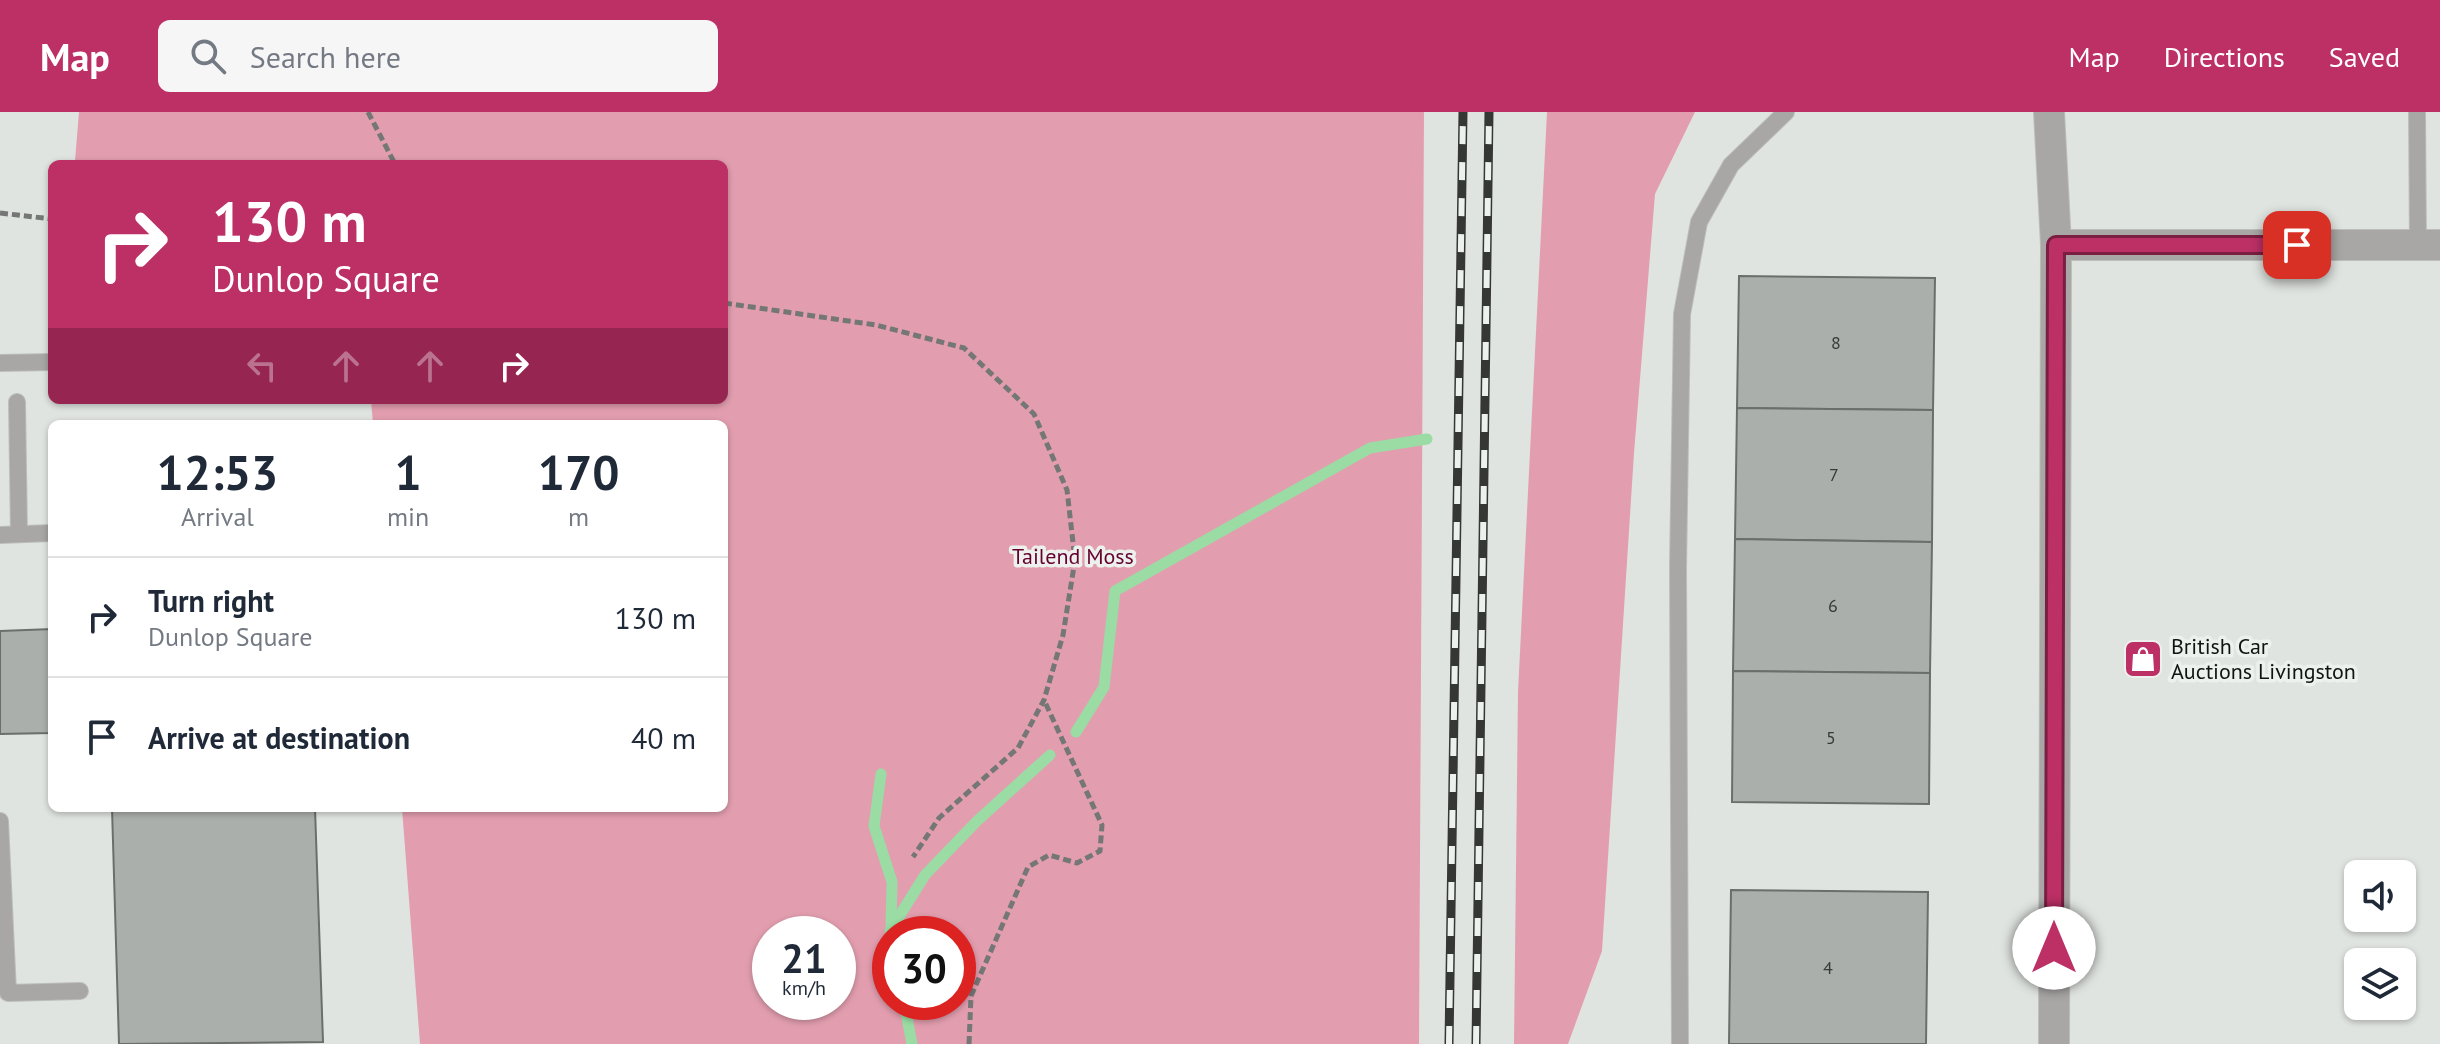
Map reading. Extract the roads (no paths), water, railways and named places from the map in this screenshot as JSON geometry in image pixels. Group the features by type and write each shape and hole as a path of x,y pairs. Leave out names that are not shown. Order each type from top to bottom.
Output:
{"street":[{"path":"2049,112 2056,245 2054,1044"},
{"path":"2056,245 2429,245"}],"lane":[{"path":"1680,1044 1678,568 1682,314 1699,222 1731,165 1786,112"},
{"path":"2417,112 2429,245"},
{"path":"0,363 48,362"},
{"path":"17,402 19,534"},
{"path":"0,535 48,533"},
{"path":"0,821 8,993 80,991"}],"waterway":[{"path":"1076,732 1104,687 1115,591 1370,448 1427,439"},
{"path":"899,916 925,875 977,821 1050,755"},
{"path":"881,774 874,826 892,882 891,916"},
{"path":"907,1020 912,1044"}],"railway":[{"path":"1449,1044 1463,112"},
{"path":"1476,1044 1489,112"}],"place":[{"name":"British Car Auctions Livingston","path":"2143,659"}],"park label":[{"name":"Tailend Moss","path":"1073,556"}]}
